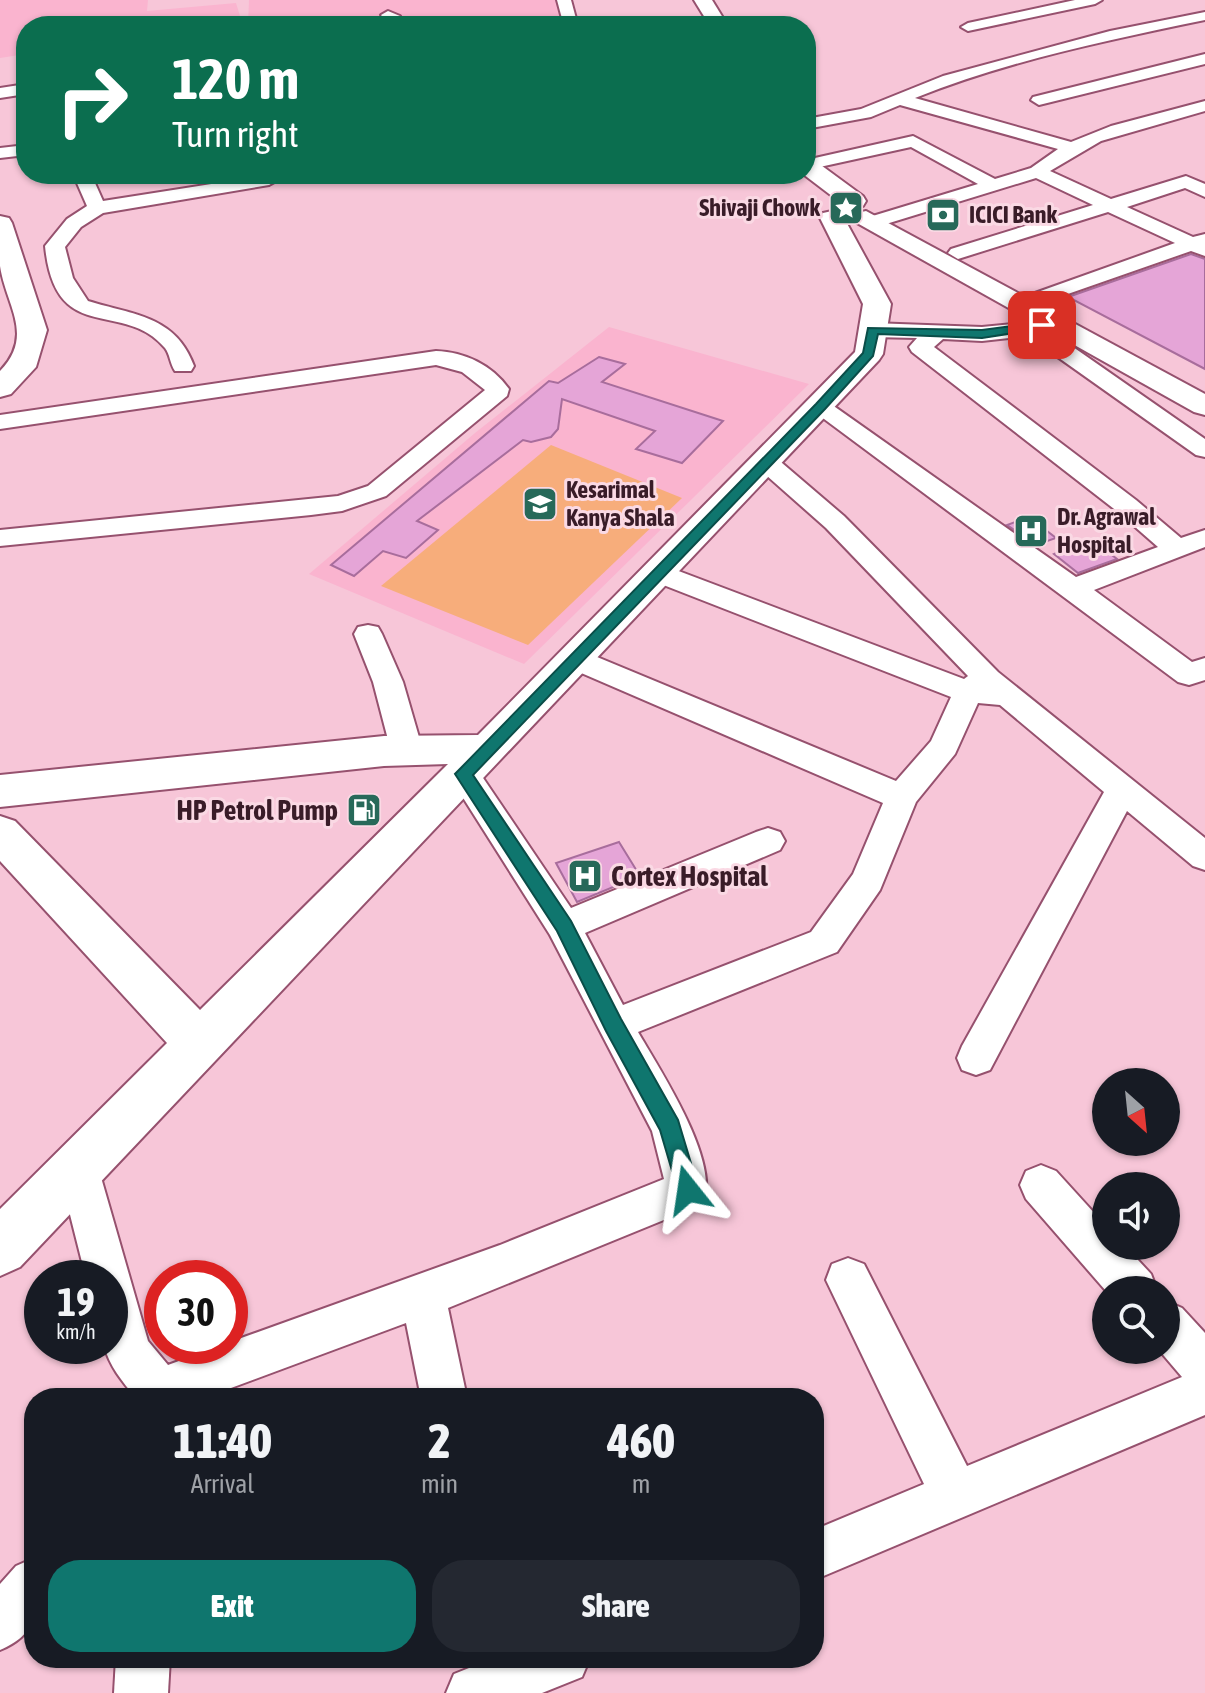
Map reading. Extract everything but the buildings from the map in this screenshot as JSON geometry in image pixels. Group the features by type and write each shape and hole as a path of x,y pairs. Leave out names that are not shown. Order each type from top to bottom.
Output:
{"main road":[{"path":"816,175 858,215 958,253 1042,315 1205,386"},
{"path":"811,184 858,215 1205,406"},
{"path":"0,1248 476,762 869,354 877,304 858,215"},
{"path":"0,223 33,330 26,361 0,388"},
{"path":"0,791 407,751 476,762"},
{"path":"0,833 200,1044"}],"street":[{"path":"1013,0 1032,12 1065,25 1200,63"},
{"path":"968,27 1095,0"},
{"path":"816,122 865,113 949,79 1107,36 1205,16"},
{"path":"1039,100 1200,63"},
{"path":"899,99 1072,148"},
{"path":"858,215 1037,172 1072,148 1127,128 1205,106"},
{"path":"816,163 913,141 993,185"},
{"path":"1037,172 1201,245"},
{"path":"958,253 1111,207 1188,175 1205,191"},
{"path":"86,184 97,208"},
{"path":"183,366 176,346 150,326 80,306 59,267 55,246 74,223 97,208 244,184"},
{"path":"872,330 982,334 1042,315 1201,245"},
{"path":"1042,315 1097,372 1205,450"},
{"path":"938,332 920,347 1127,506 1177,549"},
{"path":"0,422 436,358 458,360 497,389 495,396 401,472 377,491 363,497 311,507 0,538"},
{"path":"1097,372 1128,364"},
{"path":"820,407 1200,677"},
{"path":"766,462 835,522 987,688 1205,857"},
{"path":"1073,588 1205,538"},
{"path":"658,573 987,688"},
{"path":"368,634 388,682 407,751"},
{"path":"575,659 902,797"},
{"path":"614,1025 824,942 868,880 902,797 987,688"},
{"path":"178,1388 688,1190 671,1127 476,762"},
{"path":"976,1058 1122,790"},
{"path":"564,926 768,841"},
{"path":"79,1167 103,1260"},
{"path":"1041,1185 1122,1276"},
{"path":"848,1280 956,1496"},
{"path":"423,1295 442,1388"},
{"path":"1180,1340 1205,1368"},
{"path":"128,1350 155,1388"},
{"path":"824,1551 1205,1391"},
{"path":"0,1624 24,1596"},
{"path":"141,1693 142,1668"},
{"path":"491,1678 527,1668"}],"shaded area":[{"path":"0,0 148,0 147,11 236,3 240,16 16,16 16,56 0,58"},
{"path":"249,0 558,0 561,16 248,16"},
{"name":"Kesarimal Kanya Shala","path":"609,327 809,384 524,664 309,574 475,433"},
{"path":"551,445 682,498 528,645 381,586"}],"place":[{"name":"Shivaji Chowk","path":"846,208"},
{"name":"ICICI Bank","path":"943,215"},
{"name":"Kesarimal Kanya Shala","path":"540,504"},
{"name":"Dr. Agrawal Hospital","path":"1031,531"},
{"name":"HP Petrol Pump","path":"364,810"},
{"name":"Cortex Hospital","path":"585,876"}],"route":[{"path":"688,1190 671,1127 564,926 464,774 869,354 872,330 982,334 1032,329 1042,325"}]}
